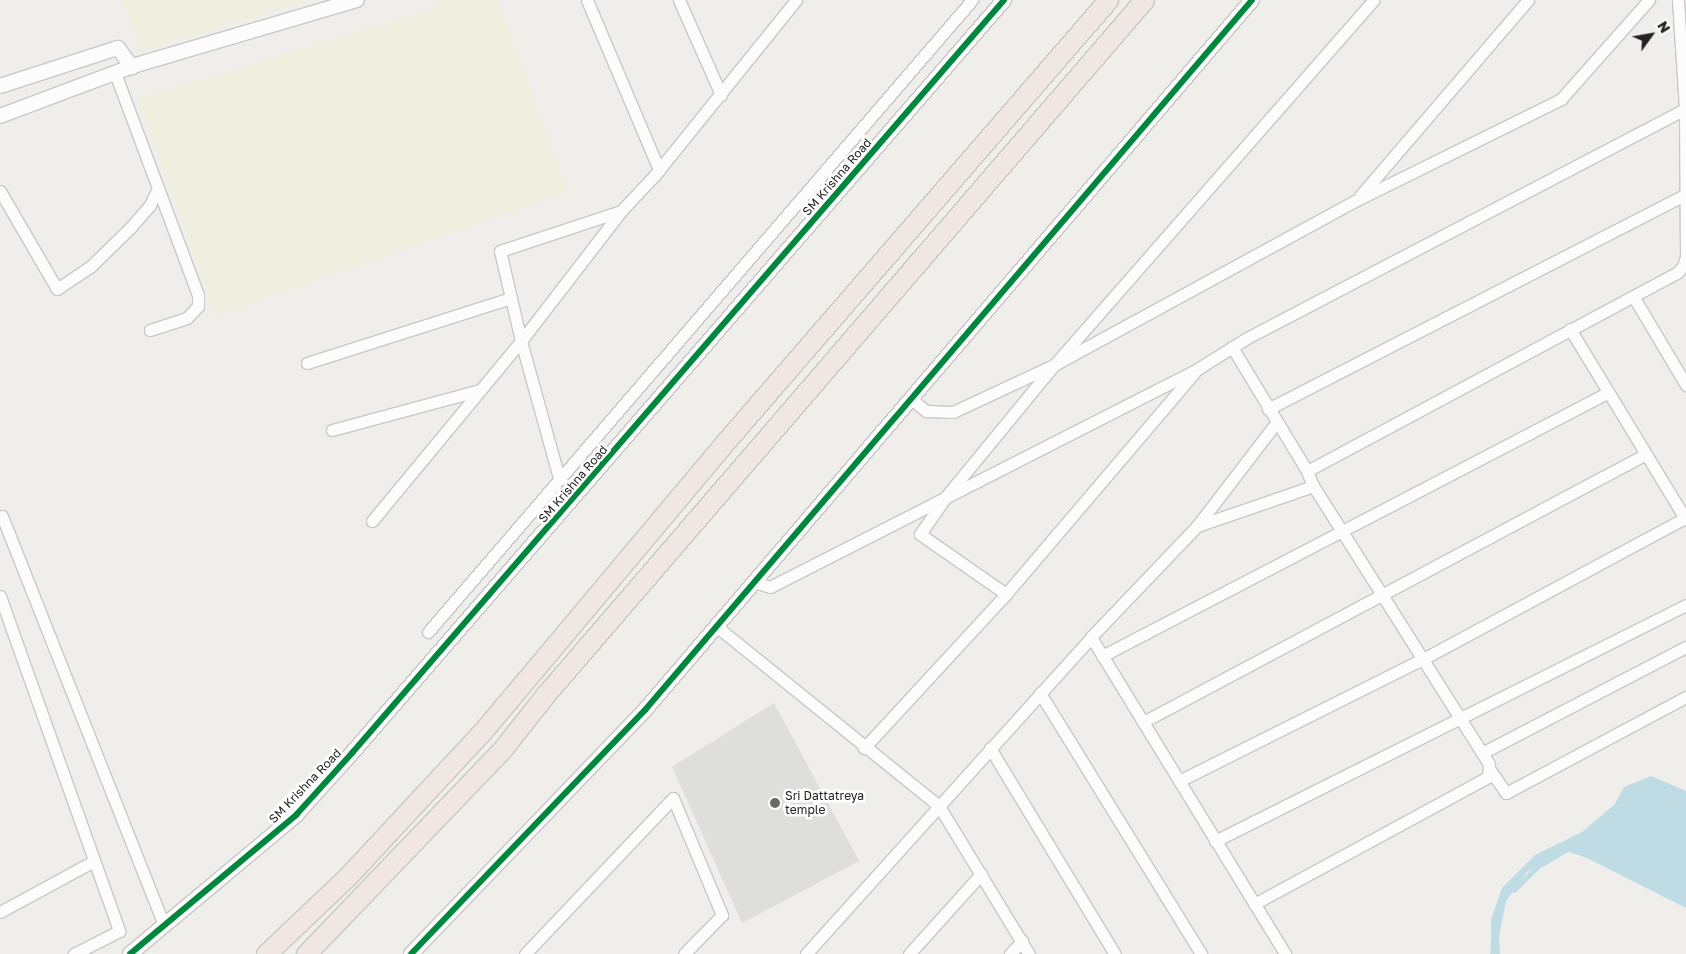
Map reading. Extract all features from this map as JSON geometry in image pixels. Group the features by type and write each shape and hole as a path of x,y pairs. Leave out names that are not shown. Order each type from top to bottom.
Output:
{"highway":[{"path":"266,954 354,869 526,682 728,440 1108,0"},
{"path":"306,954 337,924 501,751 546,694 1144,0"}],"street":[{"path":"0,116 132,67 357,0"},
{"path":"587,0 659,170"},
{"path":"679,0 720,95"},
{"path":"372,521 521,341 621,211 659,170 796,0"},
{"path":"428,632 972,0"},
{"name":"SM Krishna Road","path":"130,954 296,815 592,480 1004,0"},
{"path":"411,954 645,710 1252,0"},
{"path":"1006,594 920,534 948,494 1054,365 1374,0"},
{"path":"1355,201 1528,0"},
{"path":"910,398 926,411 953,412 1054,365 1355,201 1561,99 1649,0"},
{"path":"1307,471 1677,273 1683,266 1686,257 1685,109 1678,0"},
{"path":"0,86 118,48 132,67"},
{"path":"115,73 198,295 198,306 187,318 150,330"},
{"path":"754,582 770,587 948,494 1198,368 1232,347 1685,109"},
{"path":"0,191 57,289 90,267 130,228 150,205 158,188"},
{"path":"1268,409 1686,194"},
{"path":"559,478 521,341 500,251 621,211"},
{"path":"1633,296 1686,384"},
{"path":"308,363 511,298"},
{"path":"1179,781 1423,659 1685,519 1644,455 1570,329"},
{"path":"1232,347 1276,423 1307,471 1313,486 1506,793 1686,697"},
{"path":"864,748 1006,594 1198,368"},
{"path":"332,430 480,390"},
{"path":"1102,656 1607,392"},
{"path":"806,954 1091,636 1197,526 1276,423"},
{"path":"1143,722 1644,455"},
{"path":"1197,526 1313,486"},
{"path":"2,516 164,926"},
{"path":"0,596 119,931 74,954"},
{"path":"1215,841 1459,717 1686,605"},
{"path":"716,626 864,748 939,806 1030,954"},
{"path":"1091,636 1285,954"},
{"path":"1482,753 1686,647"},
{"path":"1040,693 1201,954"},
{"path":"990,748 1115,954"},
{"path":"1254,904 1484,781 1490,770"},
{"path":"525,954 673,798 722,914 684,954"},
{"path":"0,912 94,861"},
{"path":"909,954 981,874"},
{"path":"1010,954 1022,942"}],"shaded area":[{"path":"774,703 859,861 742,923 672,767"}],"green space":[{"path":"123,0 311,0 140,51"},
{"path":"440,0 497,0 568,192 215,316 138,99 429,10"}],"water":[{"path":"1651,776 1686,791 1686,908 1587,858 1563,850 1527,872 1506,901 1499,937 1500,954 1492,954 1491,920 1502,888 1535,855 1582,832 1615,804 1624,787"}],"waterway":[{"path":"1514,890 1537,867 1569,848"},
{"path":"1492,954 1493,939"}],"cycle path":[{"path":"130,954 296,815 352,753 1004,0"},
{"path":"411,954 645,710 1252,0"}],"place":[{"name":"Sri Dattatreya temple","path":"775,803"}]}
